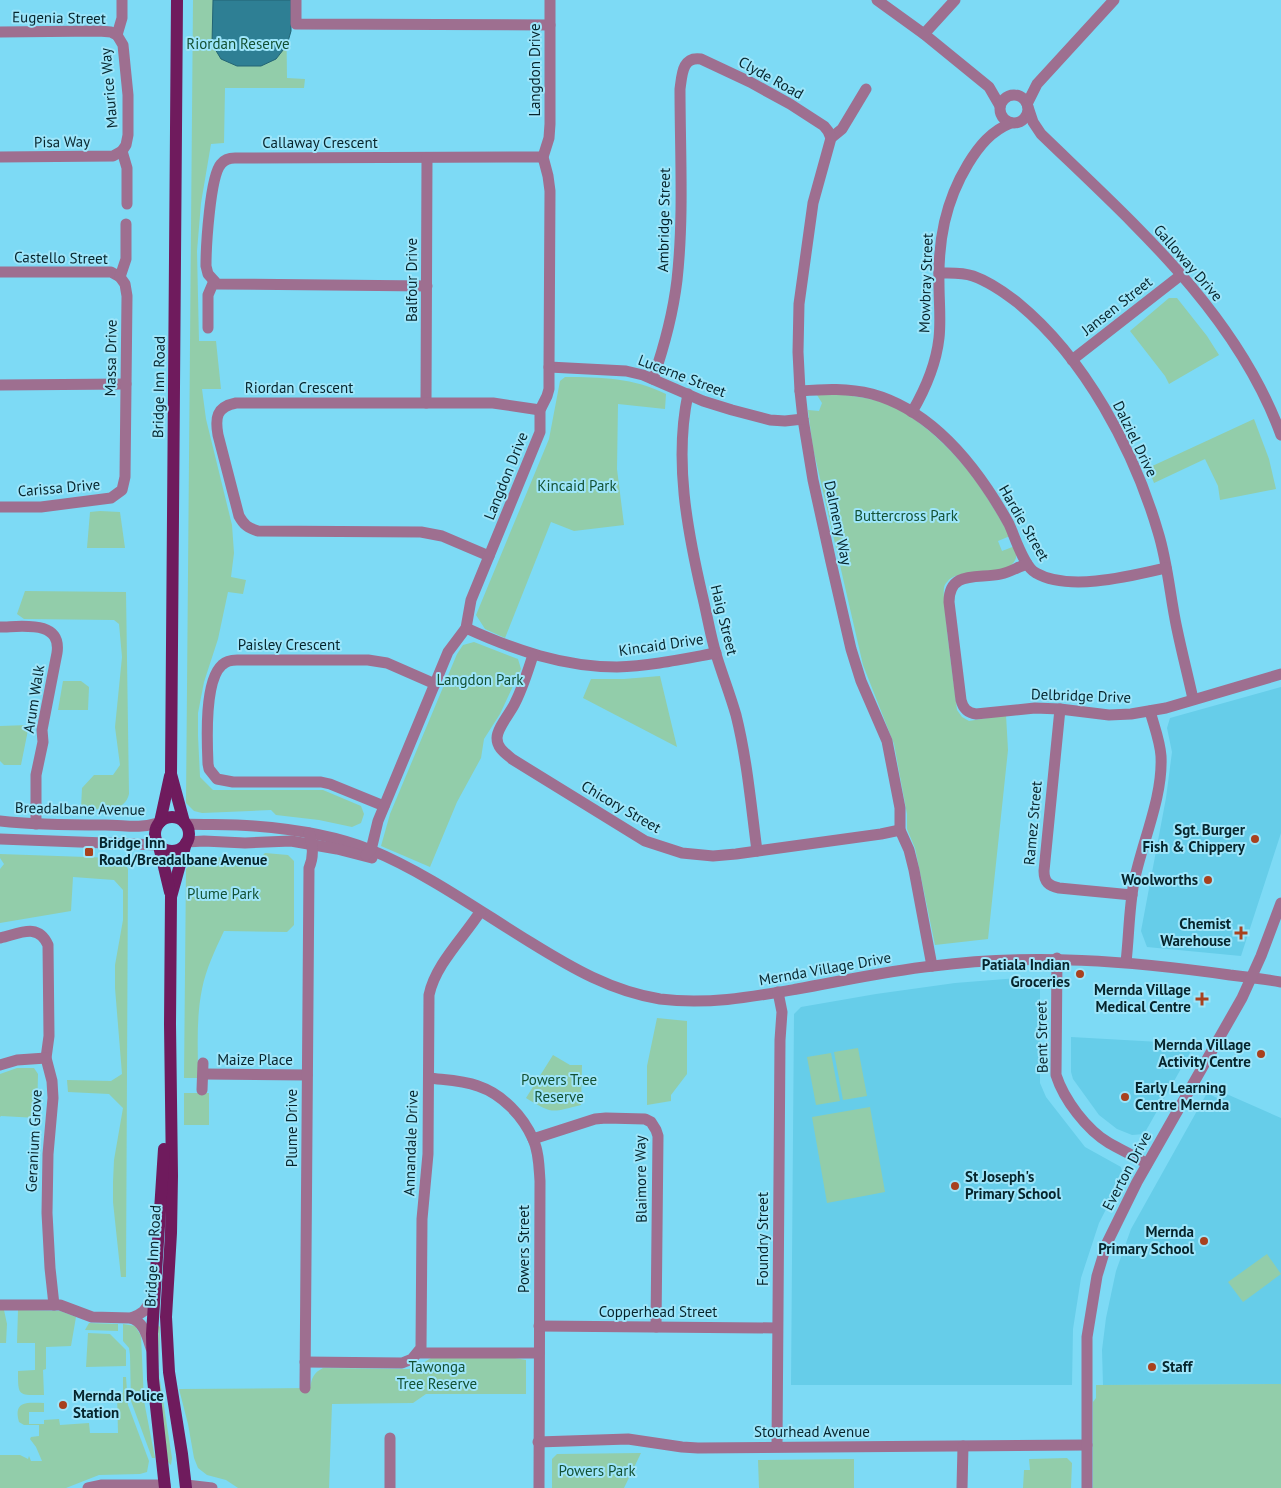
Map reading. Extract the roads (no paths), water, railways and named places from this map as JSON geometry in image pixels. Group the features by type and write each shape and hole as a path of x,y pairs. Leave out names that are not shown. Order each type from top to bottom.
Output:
{"main road":[{"name":"Bridge Inn Road","path":"159,823 171,774 177,0"},
{"name":"Bridge Inn Road","path":"171,774 184,823"},
{"path":"169,817 175,817 184,823 188,833 186,843 178,850 173,851 168,851 159,845 154,834 159,823 169,817"},
{"name":"Bridge Inn Road","path":"171,897 186,843"},
{"name":"Bridge Inn Road","path":"159,845 171,897 172,1176 166,1335 169,1372 186,1487"},
{"name":"Bridge Inn Road","path":"165,1487 153,1379 152,1350 170,1024"},
{"path":"165,1487 186,1487"}],"street":[{"name":"Maurice Way","path":"122,0 121,22 117,35 123,45 128,95 128,135 126,145 122,150 127,168 127,204"},
{"path":"172,0 177,22"},
{"path":"296,0 296,24 550,25"},
{"name":"Langdon Drive","path":"366,851 370,831 378,821 448,652 466,628 468,608 540,432 540,410 549,389 550,190 543,157 550,132 550,0"},
{"path":"877,0 924,34 989,87 1023,98 1028,106"},
{"path":"924,34 955,0"},
{"path":"989,87 1003,118 1014,123 1024,119 1037,84 1114,0"},
{"name":"Eugenia Street","path":"0,32 99,31 117,35"},
{"name":"Clyde Road","path":"688,61 701,59 750,82 790,104 824,126 831,138"},
{"name":"Ambridge Street","path":"653,379 664,348 677,281 680,251 680,89 683,70 688,61"},
{"path":"999,107 1004,98 1037,84"},
{"name":"Dalmeny Way","path":"866,89 842,129 831,138 813,203 799,304 798,352 800,391 813,480 861,681 887,741 900,808 900,830 909,850 914,870 932,966"},
{"name":"Galloway Drive","path":"1028,106 1033,122 1041,134 1140,231 1181,275 1235,345 1263,395 1281,435"},
{"name":"Mowbray Street","path":"992,133 999,107"},
{"name":"Galloway Drive","path":"1014,123 1029,127 1041,134"},
{"name":"Mowbray Street","path":"912,412 929,380 937,351 940,324 939,273 941,235 951,197 961,175 974,154 992,133 1014,123"},
{"name":"Pisa Way","path":"0,157 113,156 122,150"},
{"name":"Callaway Crescent","path":"214,281 208,274 206,266 214,187 216,172 221,163 228,159 543,157"},
{"name":"Balfour Drive","path":"426,403 427,158"},
{"path":"120,277 126,259 126,224"},
{"name":"Castello Street","path":"0,272 106,272 115,273 120,277"},
{"name":"Dalziel Drive","path":"939,273 970,275 995,286 1027,310 1072,360 1098,399 1125,448 1150,507 1159,535 1193,699"},
{"name":"Jansen Street","path":"1072,360 1181,275"},
{"name":"Massa Drive","path":"120,277 125,284 127,296 125,477 120,493"},
{"path":"208,328 208,295 214,281 226,285 426,286"},
{"name":"Lucerne Street","path":"549,368 626,371 653,379 703,401 770,420 803,419"},
{"path":"0,385 126,384"},
{"name":"Hardie Street","path":"800,391 826,389 855,391 886,399 912,412 946,440 977,474 1002,511 1027,564 1031,570 1042,576 1085,581 1118,578 1166,568"},
{"name":"Haig Street","path":"688,394 682,438 685,502 693,554 716,653 736,715 746,769 757,851"},
{"name":"Riordan Crescent","path":"489,556 433,533 258,531 244,524 239,516 216,425 220,409 228,404 236,403 494,403 540,410"},
{"name":"Carissa Drive","path":"0,507 52,506 111,498 120,493"},
{"name":"Delbridge Drive","path":"1027,564 999,575 959,580 950,589 949,602 961,700 966,710 976,714 1028,708 1060,709 1108,715 1131,714 1150,711 1280,673"},
{"name":"Arum Walk","path":"0,627 40,627 50,633 56,642 56,653 42,730 43,742 36,775 36,824"},
{"name":"Kincaid Drive","path":"466,628 500,644 533,655 574,663 617,667 716,653"},
{"name":"Chicory Street","path":"533,655 515,704 497,734 498,746 503,752 645,841 682,853 712,856 900,830"},
{"name":"Paisley Crescent","path":"384,806 321,782 233,782 218,779 208,764 206,726 208,706 216,673 221,665 228,661 237,660 368,660 387,663 435,684"},
{"name":"Ramez Street","path":"1060,709 1044,871 1045,880 1054,886 1132,895"},
{"path":"1126,962 1132,895 1149,832 1161,757 1150,711"},
{"name":"Breadalbane Avenue","path":"0,822 121,825 140,828 159,823"},
{"name":"Mernda Village Drive","path":"184,823 204,826 252,826 366,851 407,868 586,976 629,992 658,998 702,1002 735,1000 932,966 987,960 1057,958 1126,962 1281,982"},
{"path":"0,839 159,845"},
{"name":"Mernda Village Drive","path":"186,843 204,841 245,843 309,840"},
{"name":"Plume Drive","path":"305,1388 309,868 312,861 309,840"},
{"path":"1252,977 1281,903"},
{"name":"Annandale Drive","path":"420,1347 422,1218 428,1154 431,986 458,941 470,927 477,910"},
{"name":"Geranium Grove","path":"0,938 37,931 44,937 48,945 49,1036 46,1058 52,1086 46,1196 49,1258 54,1305"},
{"name":"Bent Street","path":"1057,958 1056,1075 1060,1088 1094,1132 1147,1164"},
{"name":"Everton Drive","path":"1087,1488 1087,1337 1097,1276 1114,1226 1252,977"},
{"name":"Foundry Street","path":"775,993 780,1032 777,1446"},
{"path":"0,1065 17,1060 46,1058"},
{"name":"Maize Place","path":"202,1090 203,1069 307,1075"},
{"name":"Powers Street","path":"428,1078 466,1082 494,1093 516,1113 533,1139 538,1154 540,1181 539,1488"},
{"name":"Blaimore Way","path":"533,1139 595,1119 645,1120 651,1122 658,1136 656,1327"},
{"path":"0,1304 54,1305 70,1308 92,1317 130,1318 138,1316 144,1311 154,1297"},
{"path":"130,1318 138,1321 143,1326 152,1350"},
{"name":"Copperhead Street","path":"539,1326 778,1328"},
{"path":"305,1362 408,1362 420,1347 447,1352 539,1352"},
{"path":"390,1438 390,1488"},
{"name":"Stourhead Avenue","path":"538,1442 616,1439 654,1442 682,1447 1087,1445"},
{"path":"962,1488 963,1446"},
{"path":"88,1488 102,1485 165,1487"},
{"path":"186,1487 212,1488"}],"place":[{"name":"Sgt. Burger Fish & Chippery","path":"1255,839"},
{"name":"Bridge Inn Road/Breadalbane Avenue","path":"89,852"},
{"name":"Woolworths","path":"1208,880"},
{"name":"Chemist Warehouse","path":"1241,933"},
{"name":"Patiala Indian Groceries","path":"1080,974"},
{"name":"Mernda Village Medical Centre","path":"1202,999"},
{"name":"Mernda Village Activity Centre","path":"1261,1054"},
{"name":"Early Learning Centre Mernda","path":"1125,1097"},
{"name":"St Joseph's Primary School","path":"955,1186"},
{"name":"Mernda Primary School","path":"1204,1241"},
{"name":"Staff","path":"1152,1367"},
{"name":"Mernda Police Station","path":"63,1405"}],"park label":[{"name":"Riordan Reserve","path":"238,44"},
{"name":"Kincaid Park","path":"577,486"},
{"name":"Buttercross Park","path":"906,516"},
{"name":"Langdon Park","path":"480,680"},
{"name":"Plume Park","path":"223,894"},
{"name":"Powers Tree Reserve","path":"559,1088"},
{"name":"Tawonga Tree Reserve","path":"437,1376"},
{"name":"Powers Park","path":"597,1471"}]}
